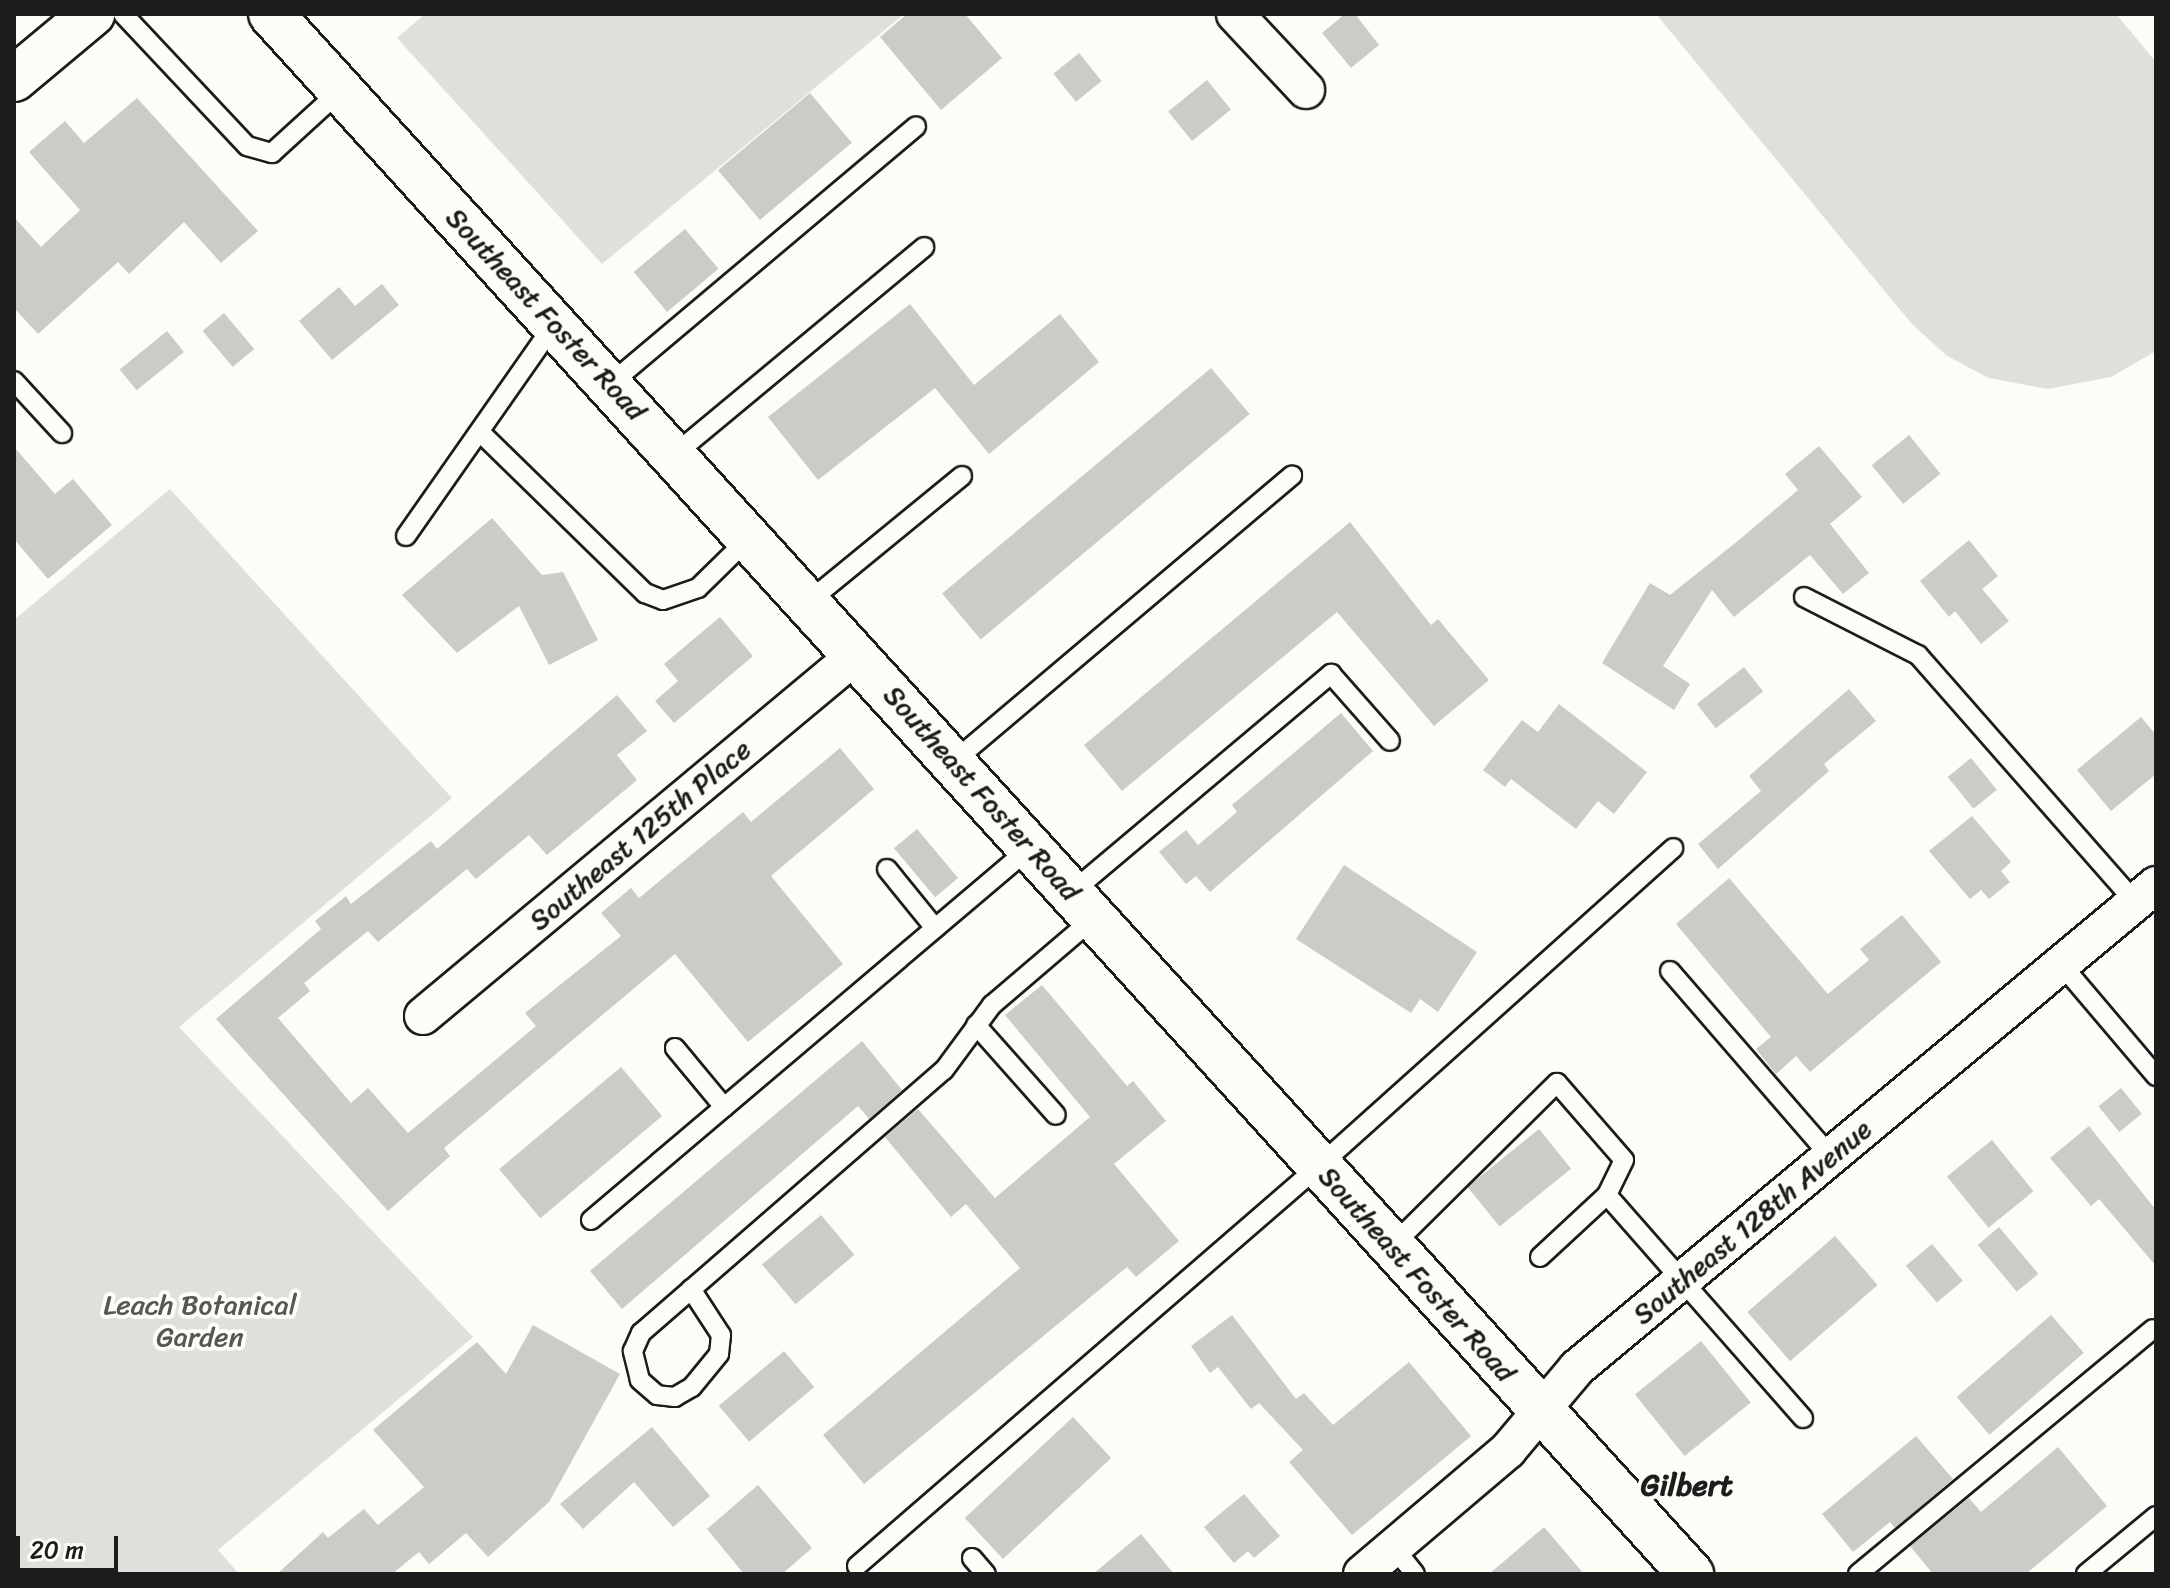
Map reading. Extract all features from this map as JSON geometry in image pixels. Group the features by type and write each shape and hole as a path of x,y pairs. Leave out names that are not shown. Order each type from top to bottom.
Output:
{"main road":[{"path":"14,79 92,14"},
{"name":"Southeast Foster Road","path":"271,14 675,454 1691,1574"}],"street":[{"path":"1235,14 1306,90"},
{"name":"Southeast 125th Place","path":"423,1016 857,654"},
{"name":"Southeast 128th Avenue","path":"1362,1574 1404,1561 1508,1450 1577,1368 2146,893"}],"lane":[{"path":"123,14 247,146 272,153 341,90"},
{"path":"610,384 916,126"},
{"path":"675,454 924,247"},
{"path":"406,536 482,434 555,324"},
{"path":"14,381 62,433"},
{"path":"482,434 645,593 663,600 698,588 750,537"},
{"path":"808,602 962,476"},
{"path":"953,762 1292,476"},
{"path":"1804,597 1918,655 2146,893"},
{"path":"691,1289 721,1335 719,1354 692,1387 675,1397 657,1395 640,1380 633,1351 641,1333 691,1289 944,1070 992,1005 1084,905 1331,674 1390,741"},
{"path":"591,1220 1031,846"},
{"path":"857,1566 1319,1166 1673,848"},
{"path":"887,869 935,928"},
{"path":"2061,964 2156,1076"},
{"path":"1670,971 1830,1156"},
{"path":"976,1025 1056,1115"},
{"path":"675,1048 724,1107"},
{"path":"1391,1246 1557,1083 1624,1160 1607,1195 1540,1257"},
{"path":"1607,1195 1803,1418"},
{"path":"1858,1574 2153,1329"},
{"path":"2086,1574 2156,1516"},
{"path":"972,1558 986,1574"}],"green space":[{"path":"425,14 904,14 602,264 397,38"},
{"path":"1656,14 2116,14 2156,62 2156,351 2111,377 2048,389 1989,378 1947,356 1912,324"},
{"name":"Leach Botanical Garden","path":"170,489 452,798 179,1027 473,1337 218,1550 239,1574 14,1574 14,620"}],"building":[{"path":"907,14 965,14 1002,58 941,110 880,37"},
{"path":"1345,14 1355,14 1379,45 1351,68 1322,33"},
{"path":"1079,53 1102,81 1076,102 1053,74"},
{"path":"1207,80 1231,110 1192,141 1168,111"},
{"path":"810,93 852,143 760,220 718,170"},
{"path":"137,98 258,231 221,263 184,222 129,274 118,262 38,334 14,308 14,217 41,247 80,210 29,152 65,121 84,143"},
{"path":"685,229 718,269 667,312 634,272"},
{"path":"382,284 399,305 332,360 299,321 339,287 355,306"},
{"path":"910,304 974,385 1060,314 1099,362 989,454 935,388 818,480 768,417"},
{"path":"224,313 254,349 233,367 203,331"},
{"path":"167,331 184,352 137,390 120,369"},
{"path":"1211,368 1250,414 981,640 942,594"},
{"path":"1909,435 1940,474 1903,504 1872,465"},
{"path":"1819,446 1862,497 1830,524 1869,573 1843,594 1810,555 1734,617 1712,590 1663,666 1690,684 1674,710 1602,663 1650,583 1670,595 1739,540 1798,490 1785,474"},
{"path":"14,447 55,494 73,479 112,525 48,579 14,539"},
{"path":"492,518 542,575 563,572 598,640 549,665 519,606 457,653 402,595"},
{"path":"1350,522 1431,625 1438,619 1489,680 1434,726 1337,612 1122,791 1084,745"},
{"path":"1969,540 1998,576 1982,589 2009,621 1981,644 1955,611 1949,617 1920,581"},
{"path":"720,617 753,656 674,723 655,701 678,681 664,664"},
{"path":"1744,667 1763,691 1716,728 1697,704"},
{"path":"1849,689 1876,721 1824,764 1829,771 1718,869 1698,844 1761,791 1749,776"},
{"path":"617,695 647,731 617,755 637,780 547,855 529,835 476,879 467,869 378,942 368,931 304,983 310,991 278,1018 351,1103 368,1088 408,1133 536,1026 525,1013 621,936 601,913 631,888 639,898 743,812 751,822 840,748 874,789 771,876 843,964 748,1042 675,954 444,1148 450,1156 388,1211 216,1019 321,929 315,921 346,896 351,904 431,841 437,849"},
{"path":"1559,704 1647,772 1614,814 1598,801 1576,829 1511,779 1505,787 1483,770 1522,720 1538,732"},
{"path":"1341,713 1373,751 1210,892 1196,876 1186,884 1159,852 1186,830 1198,845 1237,812 1232,805"},
{"path":"2141,717 2156,735 2156,774 2111,811 2077,770"},
{"path":"1971,758 1997,790 1973,809 1948,777"},
{"path":"1972,816 2011,862 2001,871 2010,882 1989,899 1981,890 1970,899 1929,851"},
{"path":"917,829 958,878 935,897 894,848"},
{"path":"1344,865 1477,952 1438,1012 1420,999 1411,1013 1296,939"},
{"path":"1729,878 1828,994 1869,960 1860,949 1902,915 1941,962 1810,1072 1796,1056 1776,1074 1756,1049 1771,1037 1676,924"},
{"path":"1042,985 1127,1086 1133,1081 1166,1121 1114,1164 1179,1241 1136,1277 1127,1267 864,1484 823,1435 1020,1268 966,1204 951,1217 885,1137 918,1109 995,1198 1090,1117 1005,1015"},
{"path":"862,1041 902,1090 869,1119 858,1106 622,1309 590,1271"},
{"path":"621,1067 662,1116 540,1218 499,1169"},
{"path":"2121,1088 2142,1114 2119,1132 2098,1106"},
{"path":"2089,1126 2156,1210 2156,1266 2099,1199 2091,1206 2050,1158"},
{"path":"1539,1129 1571,1169 1500,1227 1468,1187"},
{"path":"1992,1140 2034,1191 1988,1228 1947,1177"},
{"path":"821,1215 854,1255 795,1304 762,1264"},
{"path":"1999,1227 2038,1274 2017,1292 1978,1245"},
{"path":"1835,1236 1878,1285 1790,1361 1747,1312"},
{"path":"1932,1244 1963,1281 1937,1303 1906,1266"},
{"path":"1232,1315 1296,1399 1304,1393 1333,1425 1409,1362 1471,1436 1352,1535 1289,1462 1303,1450 1259,1403 1251,1409 1218,1367 1210,1373 1191,1346"},
{"path":"2051,1315 2084,1353 1989,1435 1957,1397"},
{"path":"533,1325 620,1374 549,1502 488,1557 466,1533 429,1564 419,1552 392,1574 277,1574 323,1532 328,1538 364,1509 378,1525 424,1487 373,1430 477,1342 506,1374"},
{"path":"1701,1341 1751,1402 1685,1456 1635,1394"},
{"path":"784,1351 814,1387 749,1442 719,1406"},
{"path":"1073,1417 1111,1458 1003,1559 965,1518"},
{"path":"652,1427 710,1496 673,1527 634,1482 583,1529 560,1504"},
{"path":"1916,1436 1953,1479 1895,1528 1890,1522 1853,1552 1822,1514"},
{"path":"2058,1447 2107,1506 2026,1574 1933,1574 1910,1546 1969,1498 1981,1512"},
{"path":"758,1485 812,1548 782,1574 744,1574 707,1529"},
{"path":"1244,1494 1280,1536 1254,1558 1248,1551 1234,1563 1204,1527"},
{"path":"1544,1527 1584,1574 1489,1574"},
{"path":"1141,1534 1174,1574 1093,1574"}],"district":[{"name":"Gilbert","path":"1687,1485"}]}
